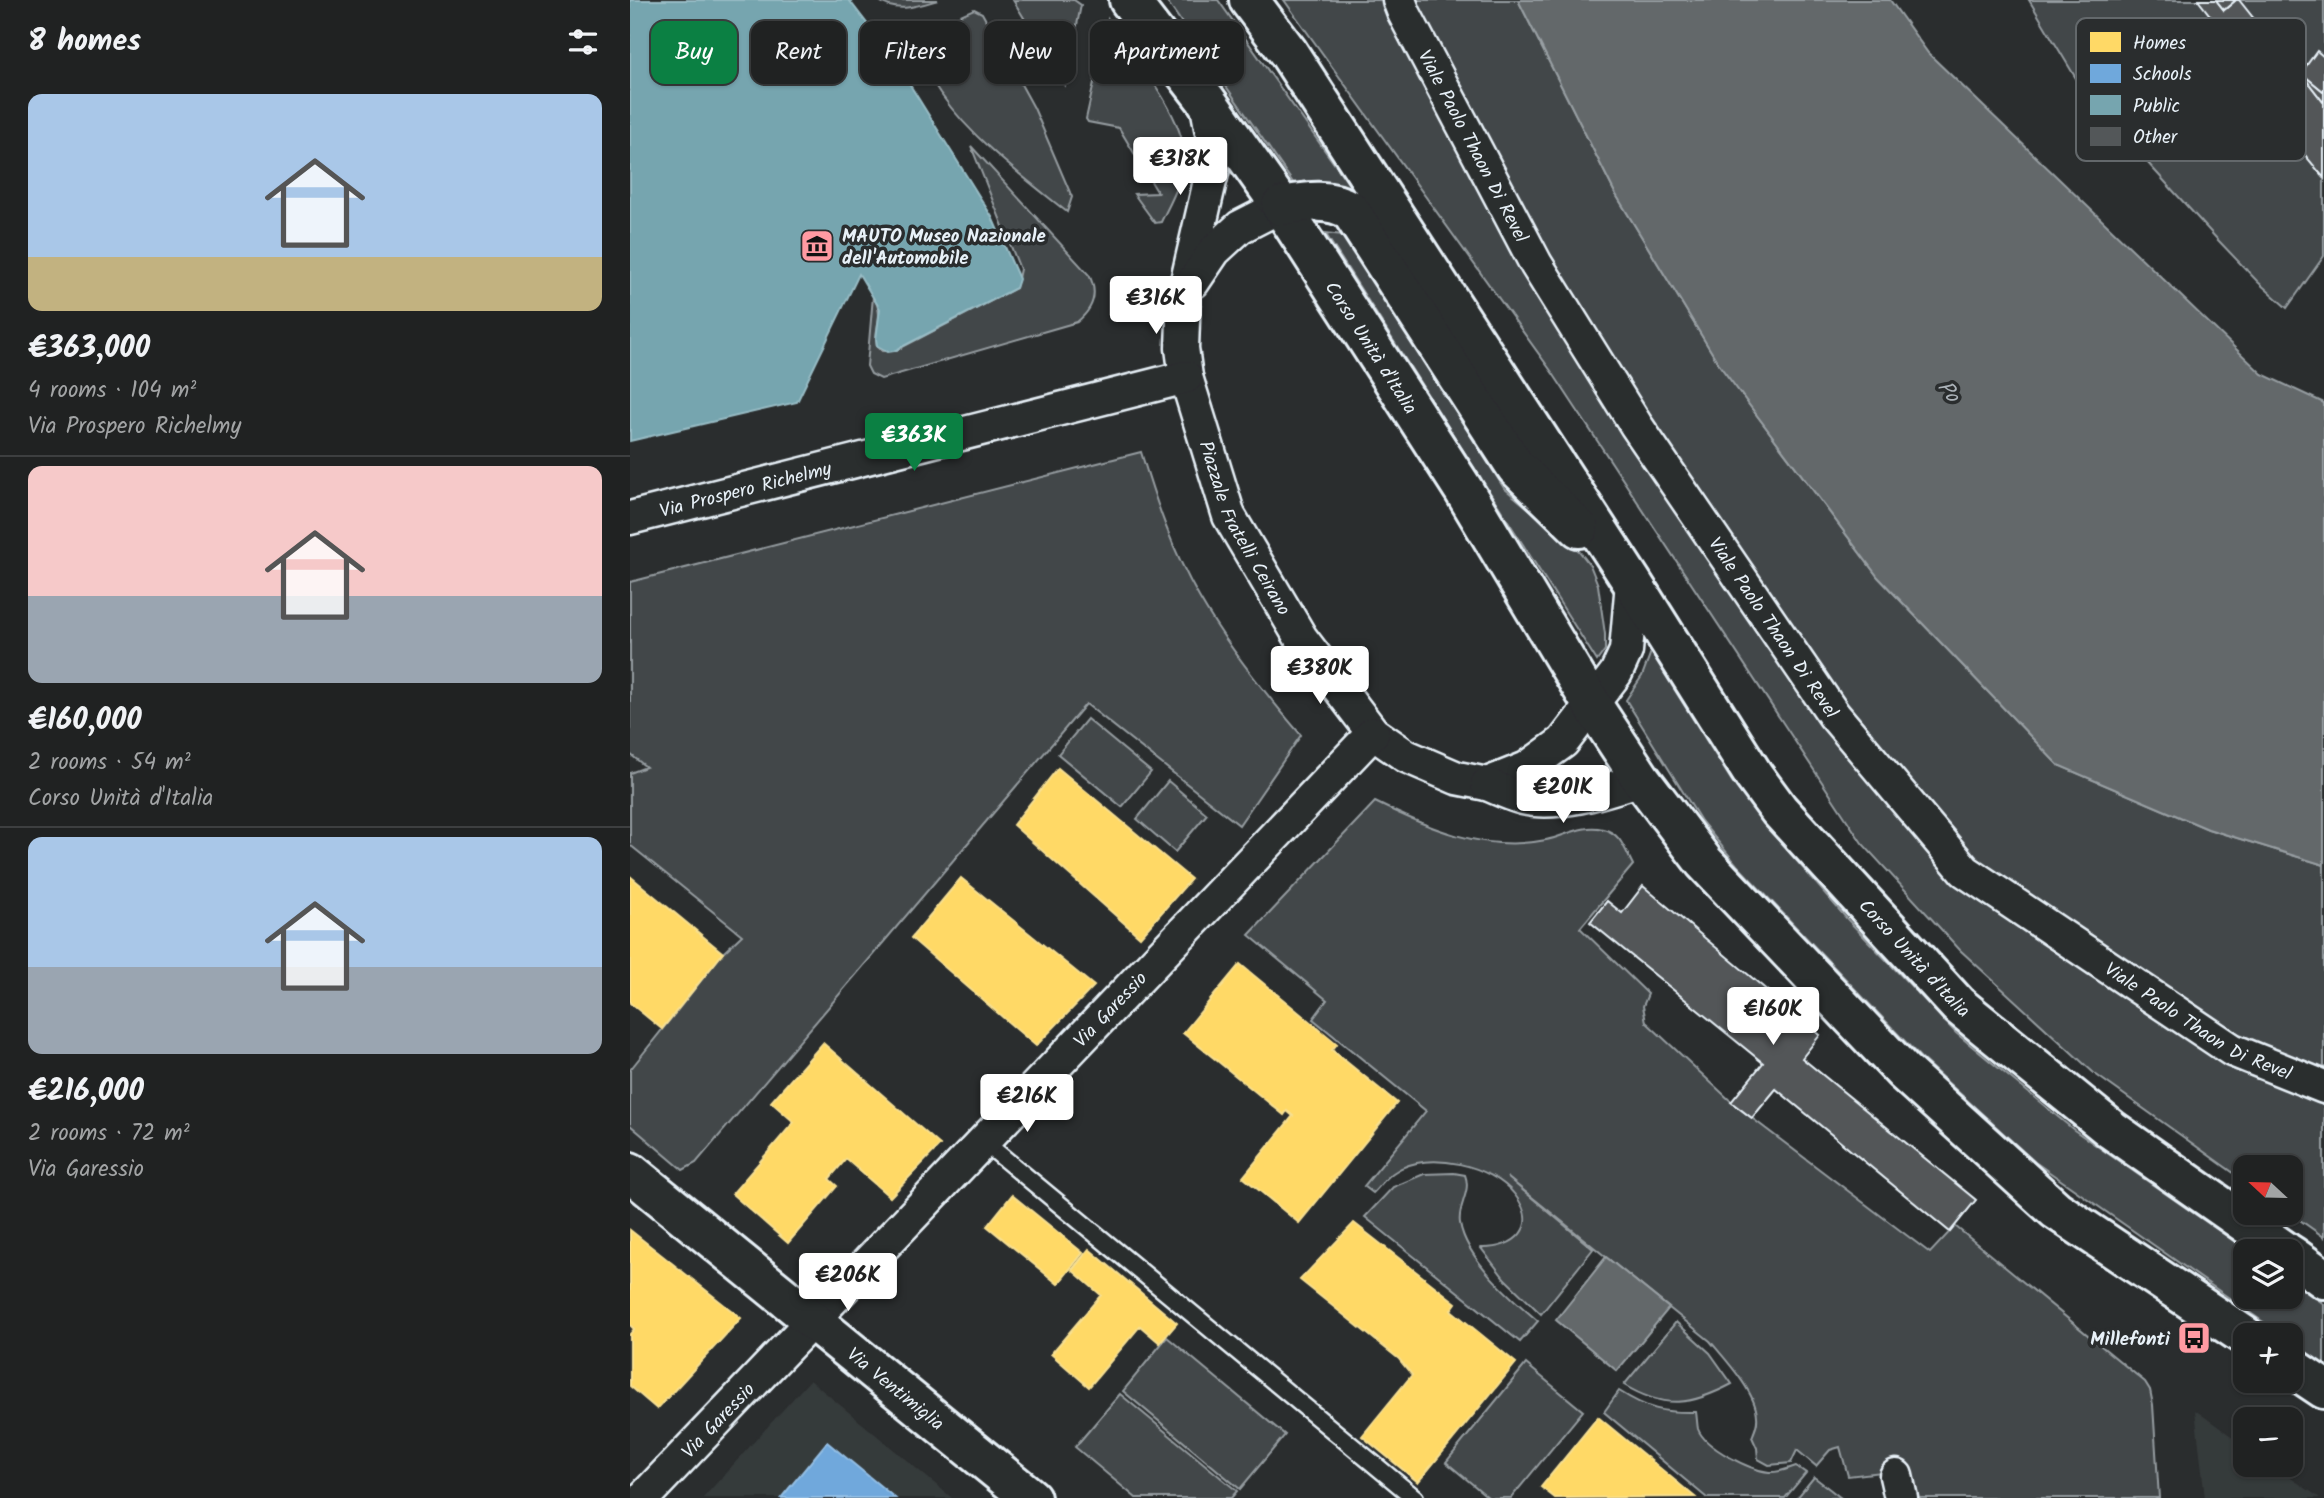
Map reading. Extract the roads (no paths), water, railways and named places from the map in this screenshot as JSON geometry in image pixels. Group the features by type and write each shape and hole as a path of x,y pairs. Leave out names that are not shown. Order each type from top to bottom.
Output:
{"main road":[{"name":"Corso Unità d'Italia","path":"1129,0 1206,100 1280,206 1463,489 1593,706 1641,779 1704,862 1904,1072 2056,1210 2233,1328"},
{"name":"Corso Unità d'Italia","path":"1249,0 1288,52 1632,582 1754,776 1779,810 1958,1005 2112,1130 2268,1239"},
{"path":"1280,206 1320,200 1337,203 1350,210 1516,467 1632,582"},
{"name":"Via Ventimiglia","path":"630,1172 1031,1498"},
{"path":"2303,1264 2324,1279"},
{"path":"2303,1375 2324,1389"}],"street":[{"name":"Viale Paolo Thaon Di Revel","path":"1399,0 1536,264 1636,425 1834,715 1965,871 2232,1050 2324,1087"},
{"name":"Piazzale Fratelli Ceirano","path":"1206,100 1213,138 1213,168 1184,294 1182,348 1186,377 1229,516 1301,638 1373,733 1406,756 1457,778 1487,784 1523,798 1549,801 1597,792 1641,779"},
{"path":"1184,294 1214,251 1240,227 1280,206"},
{"name":"Via Prospero Richelmy","path":"630,518 1186,377"},
{"path":"1487,784 1527,768 1563,742 1593,706 1616,673 1626,651 1632,582"},
{"name":"Via Garessio","path":"643,1498 1373,733"}],"lane":[{"path":"983,1141 1415,1498"}],"water":[{"name":"Po","path":"1518,0 1890,0 1928,53 2262,374 2324,403 2324,865 2208,829 2058,765 1878,577 1720,366 1615,193"},
{"path":"1606,1257 1669,1308 1617,1371 1556,1320"}],"place":[{"name":"MAUTO Museo Nazionale dell'Automobile","path":"817,246"},
{"name":"Millefonti","path":"2194,1338"}]}
